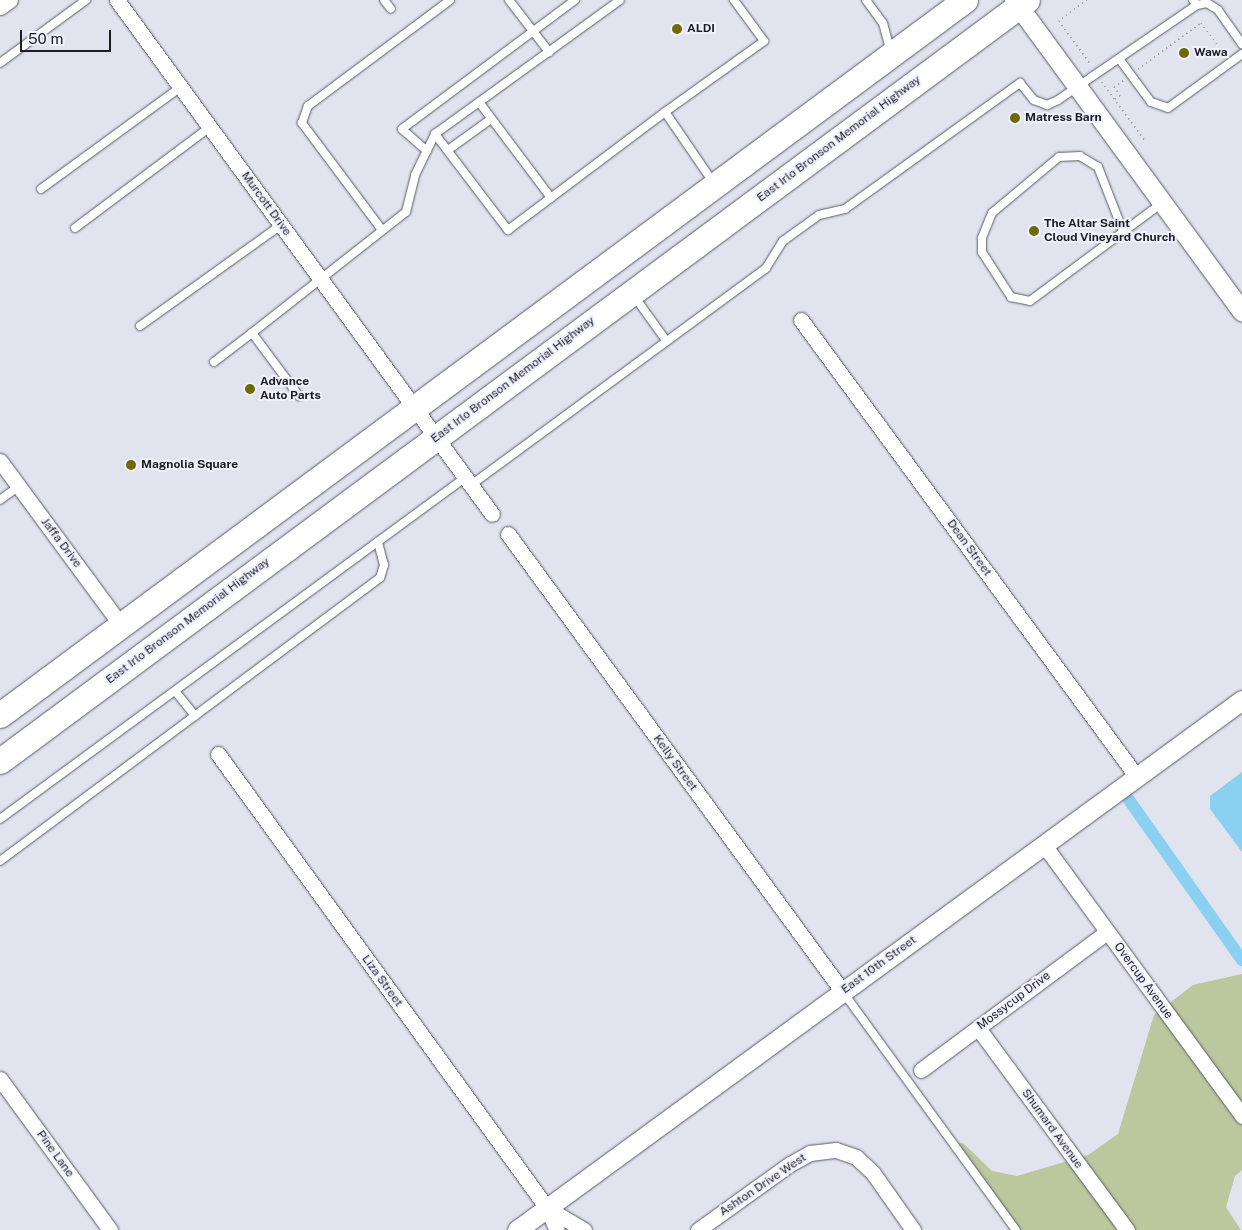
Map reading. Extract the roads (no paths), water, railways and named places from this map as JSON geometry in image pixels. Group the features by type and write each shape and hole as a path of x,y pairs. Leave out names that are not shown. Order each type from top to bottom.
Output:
{"highway":[{"path":"0,715 966,0"},
{"name":"East Irlo Bronson Memorial Highway","path":"0,761 632,293 1020,2"},
{"path":"0,746 110,664 121,625"},
{"path":"0,733 49,697 53,676"}],"street":[{"path":"0,7 10,0"},
{"name":"Murcott Drive","path":"117,0 415,408"},
{"path":"1020,2 1162,203 1242,312"},
{"name":"Dean Street","path":"801,320 1137,777"},
{"path":"415,408 492,514"},
{"name":"Jaffa Drive","path":"0,461 121,625"},
{"name":"Kelly Street","path":"508,534 843,992"},
{"name":"East 10th Street","path":"517,1230 1242,700"},
{"name":"Liza Street","path":"218,754 547,1208"},
{"name":"Overcup Avenue","path":"1044,845 1242,1116"},
{"name":"Mossycup Drive","path":"921,1070 1107,932"},
{"name":"Shumard Avenue","path":"978,1028 1127,1230"},
{"name":"Pine Lane","path":"0,1079 110,1230"},
{"name":"Ashton Drive West","path":"698,1230 790,1164 810,1153 836,1150 856,1157 873,1173 913,1230"},
{"path":"547,1208 557,1230"},
{"path":"547,1208 584,1230"}],"lane":[{"path":"0,63 86,0"},
{"path":"384,0 391,9"},
{"path":"382,230 302,123 308,106 450,0"},
{"path":"509,0 549,52"},
{"path":"427,151 402,129 575,0"},
{"path":"214,362 406,212 427,151 435,134 620,0"},
{"path":"435,134 508,230 665,112 764,41 734,0"},
{"path":"866,0 883,23 892,55"},
{"path":"0,819 378,542 468,481 766,268 790,236 819,215 845,209 1020,83 1034,100 1047,105 1120,60 1195,2 1207,3 1218,10 1242,44"},
{"path":"1120,60 1151,102 1168,108 1242,54"},
{"path":"40,189 181,87"},
{"path":"479,102 551,198"},
{"path":"665,112 715,186"},
{"path":"448,150 491,118"},
{"path":"74,228 210,127"},
{"path":"1123,230 1098,167 1080,156 1059,157 992,212 982,238 982,252 1011,297 1024,303 1162,203"},
{"path":"140,326 281,225"},
{"path":"632,293 665,339"},
{"path":"252,333 299,396"},
{"path":"0,500 19,486"},
{"path":"0,861 380,578 384,565 378,542"},
{"path":"175,691 195,716"},
{"path":"843,992 1016,1230"}],"water":[{"path":"1242,772 1242,852 1210,809 1210,796"}],"waterway":[{"path":"1129,800 1242,960"}],"place":[{"name":"ALDI","path":"677,29"},
{"name":"Wawa","path":"1184,53"},
{"name":"Matress Barn","path":"1015,118"},
{"name":"The Altar Saint Cloud Vineyard Church","path":"1034,231"},
{"name":"Advance Auto Parts","path":"250,389"},
{"name":"Magnolia Square","path":"131,465"}]}
